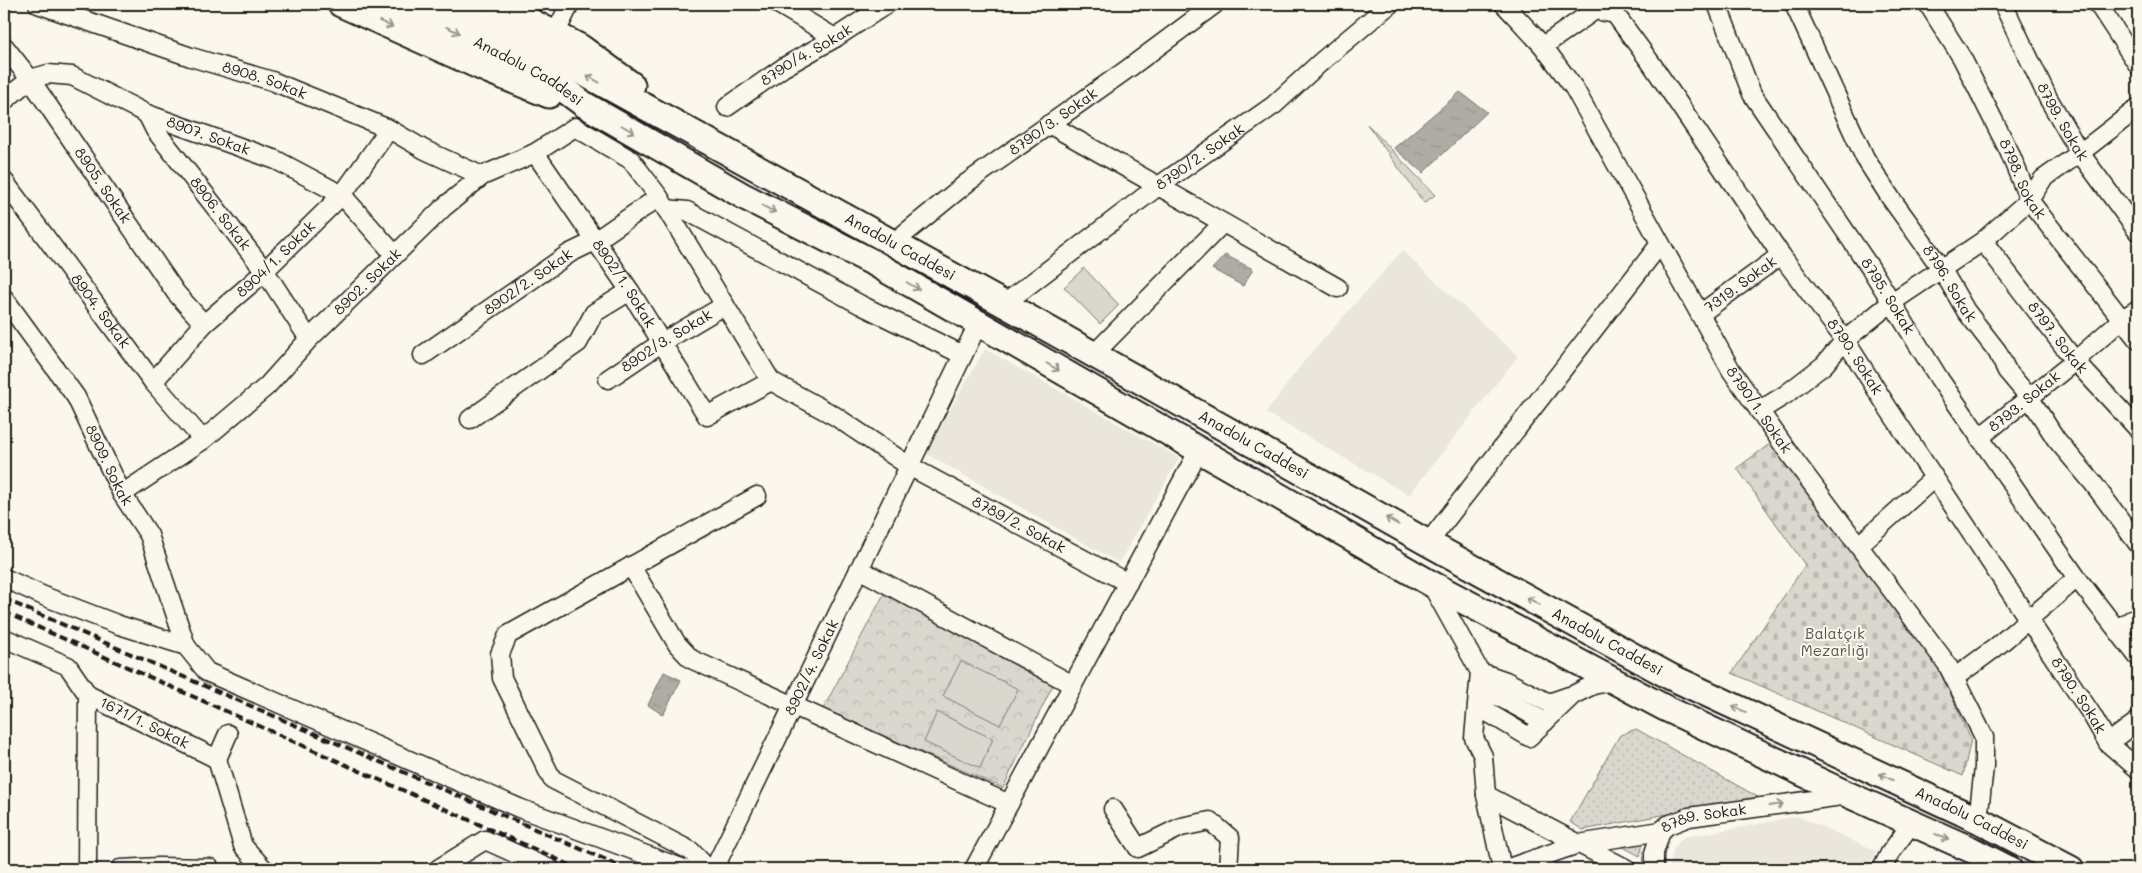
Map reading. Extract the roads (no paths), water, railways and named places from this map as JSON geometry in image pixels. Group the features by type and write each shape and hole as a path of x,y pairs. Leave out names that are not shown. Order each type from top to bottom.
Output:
{"highway":[{"path":"341,4 490,71 546,94 585,105"},
{"name":"Anadolu Caddesi","path":"392,4 454,30 551,80 585,105 745,197 874,263 1430,583 1665,708 1849,795 1972,850 2009,869"},
{"name":"Anadolu Caddesi","path":"445,4 531,44 727,154 1004,304 1428,543 1671,677 1978,820 2071,869"},
{"path":"497,4 580,47 727,154"}],"street":[{"name":"8908. Sokak","path":"38,4 191,56 272,81 389,129 425,150 482,176"},
{"path":"555,34 570,4"},
{"path":"778,4 835,38"},
{"name":"8790/4. Sokak","path":"727,107 784,67 835,38 886,4"},
{"name":"8790/3. Sokak","path":"893,244 968,182 1215,4"},
{"name":"8790/2. Sokak","path":"1004,304 1157,187 1274,105 1322,61 1390,4"},
{"name":"8790/1. Sokak","path":"1504,4 1543,46 1574,88 1731,370 1759,411 1946,664 1984,737 1984,767 1978,820"},
{"name":"8795. Sokak","path":"1717,4 1752,94 1835,214 1979,438 2077,578 2138,657"},
{"name":"8796. Sokak","path":"1794,4 1865,158 1890,197 1941,268 1966,311 2029,397 2056,439 2098,490 2138,544"},
{"name":"8798. Sokak","path":"1928,4 1962,58 2009,151 2029,200 2138,340"},
{"name":"8799. Sokak","path":"2003,4 2048,98 2080,154 2138,232"},
{"path":"2098,4 2138,65"},
{"name":"8790. Sokak","path":"1543,46 1600,7 1615,14 1651,63 1781,255 1845,340 1934,478 2092,715 2108,743 2138,770"},
{"name":"8905. Sokak","path":"4,46 30,79 176,293 204,324"},
{"name":"8907. Sokak","path":"4,101 30,79 48,74 72,76 147,114 276,160 342,195 395,255"},
{"path":"1759,411 1785,395 1824,365 1845,340 1892,302 1983,241 2029,200 2043,179 2080,154 2138,108"},
{"name":"8906. Sokak","path":"147,114 155,130 264,270 309,338"},
{"path":"1049,124 1338,288"},
{"name":"8902. Sokak","path":"122,494 202,440 267,386 309,338 444,207 482,176 535,153 576,127 631,160 663,203"},
{"name":"8904/1. Sokak","path":"153,382 204,324 253,282 342,195 389,129"},
{"name":"8902/1. Sokak","path":"535,153 630,291 708,416 772,381"},
{"name":"8904. Sokak","path":"4,181 153,382 202,440"},
{"path":"663,203 772,381 835,416 909,466"},
{"path":"663,203 687,211 861,305 963,355"},
{"name":"8902/2. Sokak","path":"423,355 570,253 663,203"},
{"path":"1094,354 1223,223"},
{"name":"8797. Sokak","path":"1983,241 2075,361 2138,429"},
{"path":"1428,543 1660,244"},
{"name":"7319. Sokak","path":"1700,314 1781,255"},
{"path":"470,419 578,344 594,313 630,291"},
{"name":"8909. Sokak","path":"4,298 76,397 122,494 149,535 186,646 206,672 519,808 684,869"},
{"name":"8902/3. Sokak","path":"608,379 661,343 725,306"},
{"name":"8793. Sokak","path":"1979,438 2075,361 2121,320 2138,309"},
{"name":"8902/4. Sokak","path":"714,869 978,324"},
{"path":"974,869 1198,450"},
{"name":"8789/2. Sokak","path":"909,466 1128,583"},
{"path":"1859,545 1934,478"},
{"path":"708,869 691,851 552,779 502,678 500,654 508,635 757,496"},
{"path":"631,566 677,644 691,659 1009,804"},
{"path":"860,569 962,627 1073,685"},
{"path":"4,578 46,597 119,625 186,646"},
{"path":"1954,678 1995,648 2077,578"},
{"path":"1430,583 1480,672 1487,712 1529,737 1573,694"},
{"path":"2117,629 2138,616"},
{"name":"1671/1. Sokak","path":"4,638 68,666 88,695 217,759"},
{"path":"1480,672 1506,681 1549,703 1593,685 1614,681"},
{"path":"1480,672 1474,738 1483,756 1486,796 1502,869"},
{"path":"86,869 88,695"},
{"path":"2108,743 2138,720"},
{"path":"228,734 217,759 244,846 264,869"},
{"name":"8789. Sokak","path":"1506,869 1578,844 1662,831 1668,825 1689,818 1849,795"},
{"path":"1486,796 1627,869"},
{"path":"1113,809 1138,848 1182,827 1210,821 1230,838 1228,869"},
{"path":"1882,869 1890,854 1912,824"},
{"path":"1654,869 1656,841 1662,831"},
{"path":"438,869 485,840 550,869"},
{"path":"120,869 158,866 210,869"}],"water":[{"path":"1460,92 1487,112 1423,173 1394,148"},
{"path":"1225,255 1253,269 1243,286 1212,269"},
{"path":"664,672 681,680 663,715 648,705"}],"railway":[{"path":"4,599 627,869"},
{"path":"4,612 579,869"}],"park label":[{"name":"Balatçık Mezarlığı","path":"1835,642"}]}
